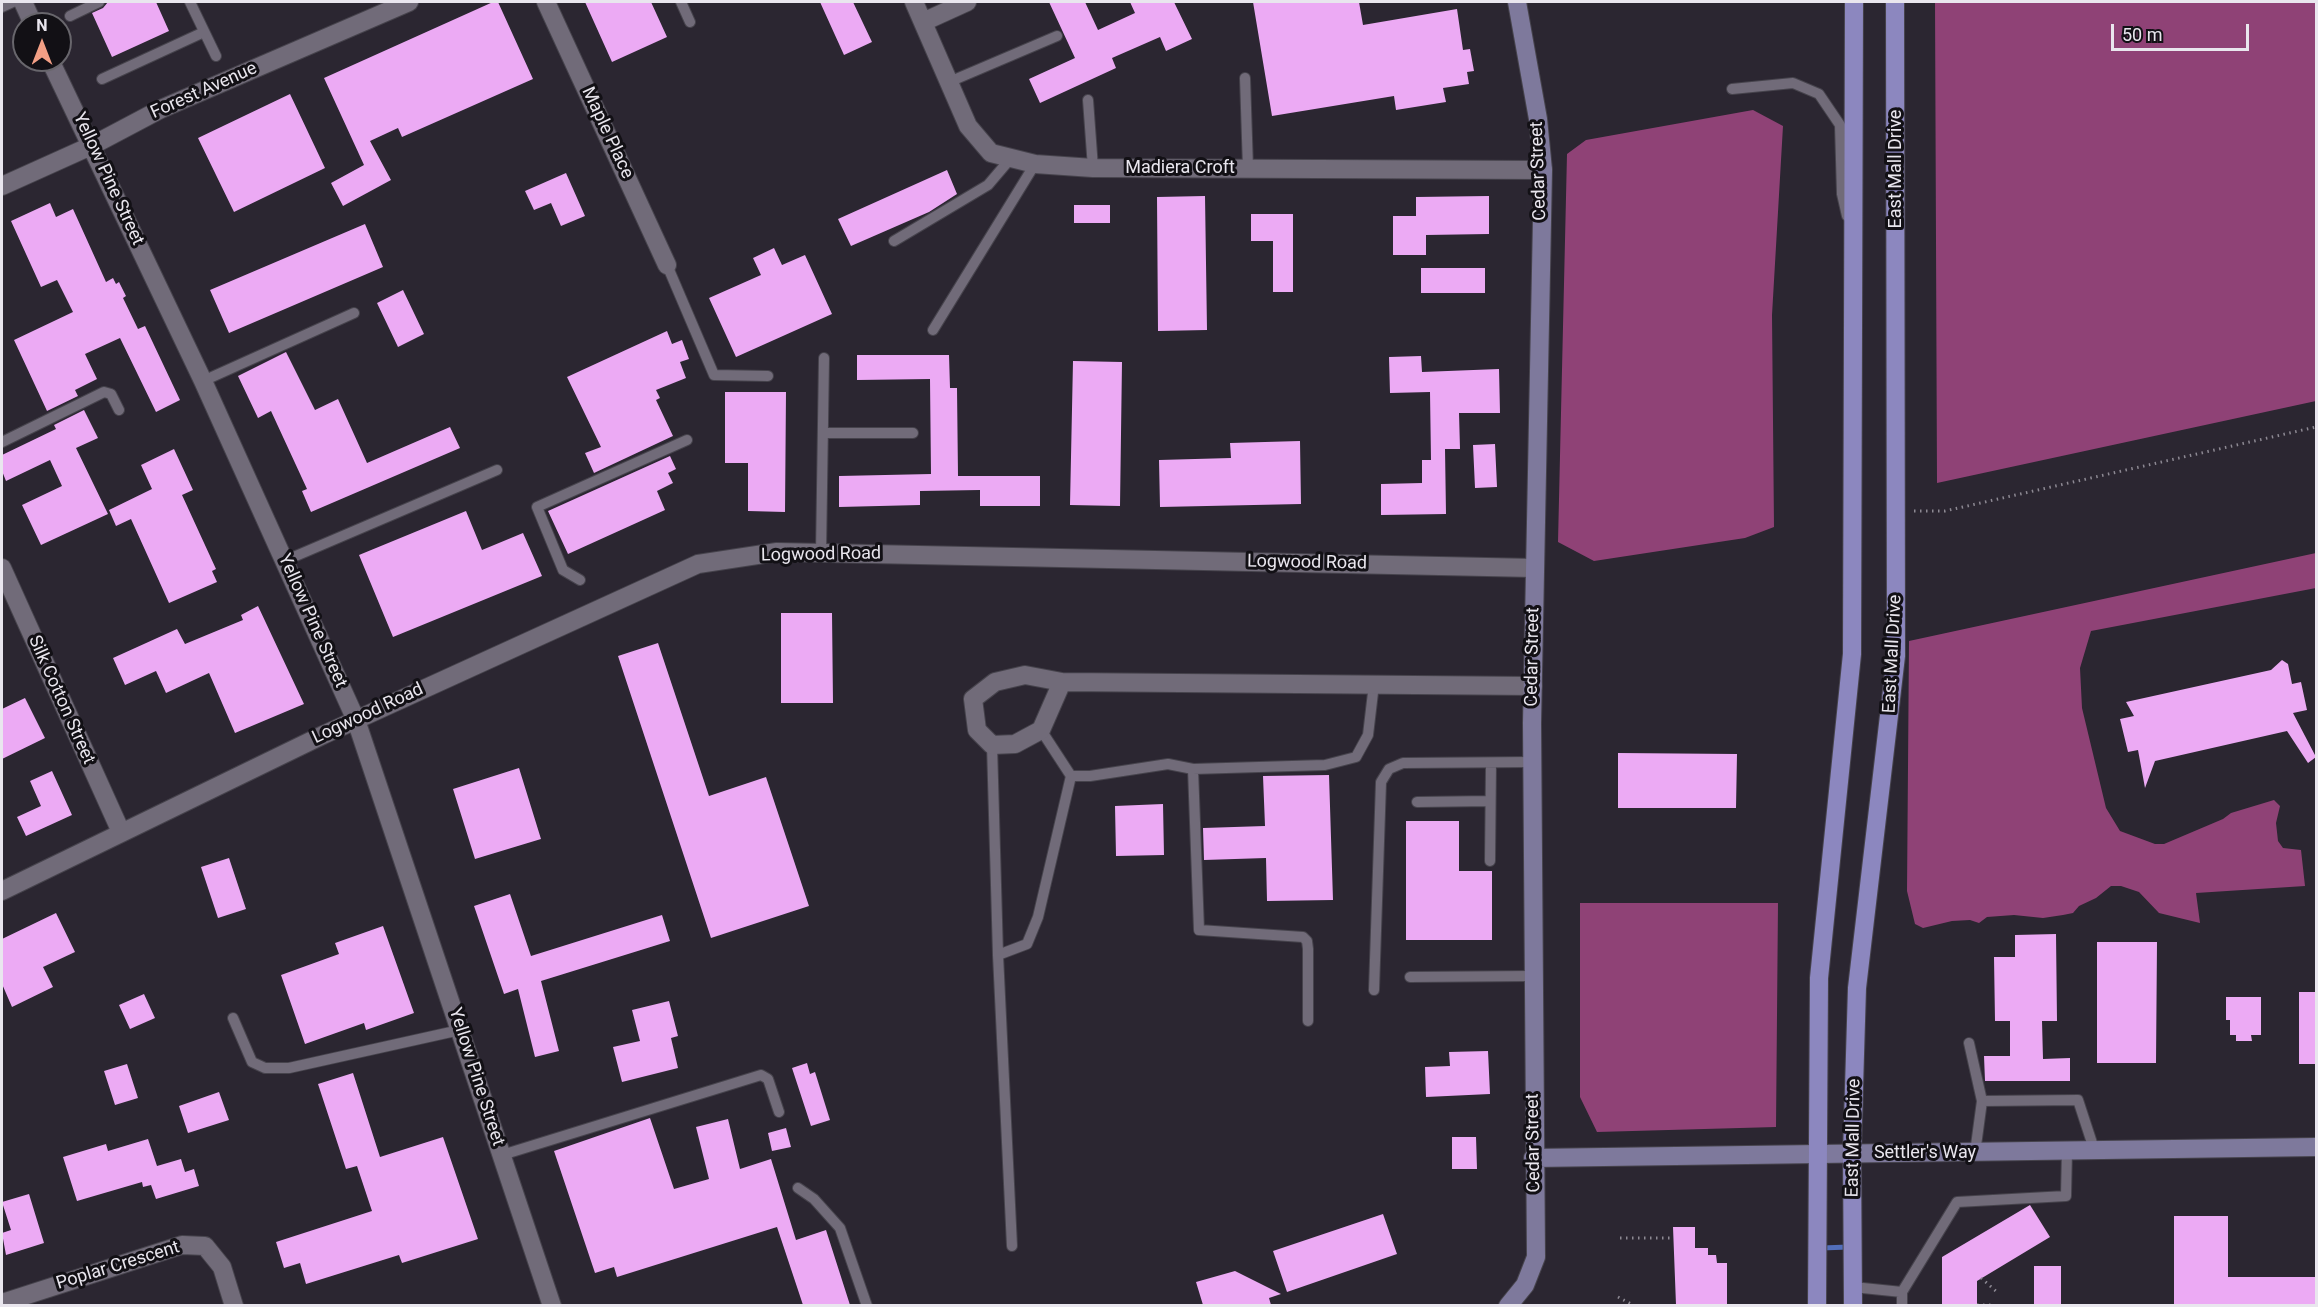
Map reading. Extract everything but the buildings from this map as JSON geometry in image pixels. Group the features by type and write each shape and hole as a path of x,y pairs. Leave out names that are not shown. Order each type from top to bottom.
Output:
{"main road":[{"name":"Cedar Street","path":"1508,1305 1525,1285 1536,1257 1533,1158 1532,762 1543,170 1538,119 1518,2"},
{"name":"East Mall Drive","path":"1817,1305 1819,978 1852,654 1854,2"},
{"name":"East Mall Drive","path":"1853,1296 1852,1154 1857,988 1896,656 1895,2"},
{"name":"Settler's Way","path":"1533,1158 2316,1147"}],"street":[{"name":"Forest Avenue","path":"2,186 93,145 161,109 409,2"},
{"name":"Maple Place","path":"546,2 668,265"},
{"name":"Madiera Croft","path":"914,2 968,126 991,153 1035,164 1093,168 1543,170"},
{"path":"923,22 967,2"},
{"name":"Yellow Pine Street","path":"56,72 93,145 203,381 356,720 552,1305"},
{"name":"Logwood Road","path":"2,891 356,720 698,564 777,552 1534,568"},
{"name":"Silk Cotton Street","path":"2,568 121,832"},
{"path":"1062,682 1041,730 1015,744 992,745 977,730 973,699 995,682 1025,675 1062,682 1533,686"},
{"name":"Poplar Crescent","path":"2,1303 182,1245 205,1246 222,1267 234,1305"}],"lane":[{"path":"2,7 13,2"},
{"path":"72,15 99,2"},
{"path":"190,2 216,56"},
{"path":"681,2 690,22"},
{"path":"102,79 204,32"},
{"path":"949,82 1057,36"},
{"path":"1245,78 1248,168"},
{"path":"1732,89 1793,83 1819,94 1840,125 1842,194 1853,240"},
{"path":"1088,100 1093,168"},
{"path":"894,241 988,185 1011,158"},
{"path":"933,330 1035,164"},
{"path":"668,265 714,375 768,376"},
{"path":"203,381 354,313"},
{"path":"821,553 824,358"},
{"path":"2,442 104,392 111,394 119,410"},
{"path":"823,433 913,433"},
{"path":"580,580 563,570 537,507 687,440"},
{"path":"284,561 497,470"},
{"path":"1071,776 1090,776 1168,764 1193,769 1325,765 1356,757 1368,735 1374,684"},
{"path":"998,955 1027,944 1038,917 1071,776 1041,730"},
{"path":"992,745 998,955 1012,1246"},
{"path":"1374,990 1381,782 1389,769 1403,763 1532,762"},
{"path":"1490,861 1491,763"},
{"path":"1193,769 1199,930 1303,937 1307,941 1308,949 1308,1021"},
{"path":"1417,802 1490,801"},
{"path":"1410,977 1532,976"},
{"path":"233,1018 252,1062 264,1068 289,1068 460,1030"},
{"path":"1969,1043 1982,1101 1975,1153"},
{"path":"502,1155 761,1075 768,1079 779,1112"},
{"path":"1982,1101 2078,1100 2094,1149"},
{"path":"1902,1305 1902,1292 1957,1202 2066,1197 2067,1150"},
{"path":"798,1188 814,1199 840,1228 867,1305"},
{"path":"1853,1296 1902,1292"}],"path":[{"path":"1896,510 1945,511 2316,427"},
{"path":"1620,1238 1673,1238"},
{"path":"1981,1278 1998,1293"},
{"path":"1618,1297 1635,1305"},
{"path":"1977,1305 1994,1305"}],"shaded area":[{"path":"1935,2 2316,2 2316,401 1937,483"},
{"path":"1753,110 1783,126 1772,315 1774,527 1745,538 1594,561 1558,542 1567,154 1586,140"},
{"path":"2316,553 2316,588 2091,631 2080,668 2082,708 2106,808 2120,831 2155,844 2164,844 2223,819 2231,813 2274,800 2280,806 2276,823 2278,841 2283,848 2301,850 2305,886 2196,893 2200,923 2159,913 2139,892 2121,886 2111,886 2096,898 2079,906 2073,913 2063,915 2043,918 2014,915 1987,917 1979,923 1970,920 1952,921 1923,928 1915,924 1907,891 1909,641"},
{"path":"1580,903 1778,903 1776,1127 1597,1132 1580,1097"}],"waterway":[{"path":"1822,1248 1848,1247"}]}
